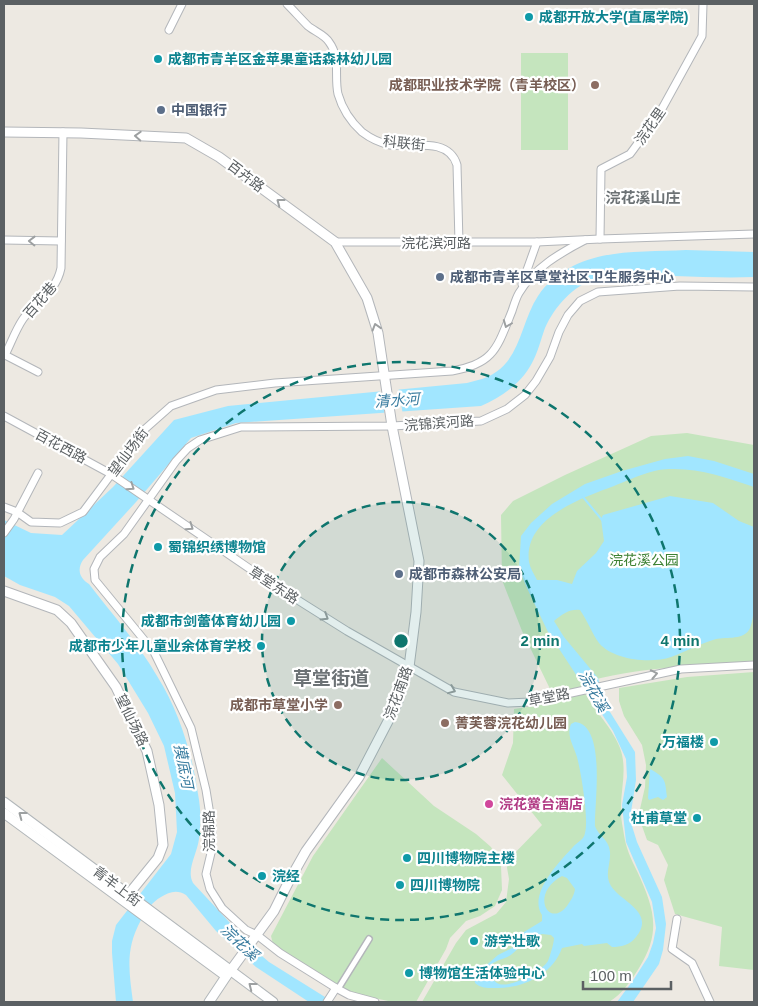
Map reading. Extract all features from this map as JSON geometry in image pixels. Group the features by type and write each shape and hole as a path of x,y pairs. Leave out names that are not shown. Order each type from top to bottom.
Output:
{"street":[{"path":"169,30 182,4"},
{"name":"科联街","path":"287,4 307,25 329,42 338,62 338,93 347,115 361,131 371,138 389,145 437,146 445,149 455,158 459,243"},
{"name":"浣花里","path":"600,239 601,169 630,154 658,116 702,36 703,4"},
{"name":"百卉路","path":"4,132 63,132 186,138 219,156 335,242 366,298 378,333 384,375"},
{"name":"百花巷","path":"4,355 23,319 59,279 63,132"},
{"name":"浣花滨河路","path":"335,242 537,242 754,234"},
{"path":"4,240 61,241"},
{"name":"浣花滨河路","path":"519,294 530,278 547,263 585,240"},
{"name":"浣花滨河路","path":"384,375 452,371 470,368 491,355 500,341 537,242"},
{"name":"浣锦滨河路","path":"147,498 188,448 200,440 242,427 481,421 507,409 526,394 550,357 559,332 568,315 580,301 598,292 680,286 754,287"},
{"path":"4,355 38,372"},
{"name":"浣花南路","path":"209,1002 274,911 306,851 359,777 397,704 409,667 416,612 419,561 391,422 384,375"},
{"name":"望仙场街","path":"4,508 15,516 31,522 60,523 83,512 114,476 145,429 171,406 216,390 275,382 384,375"},
{"name":"百花西路","path":"4,416 114,476 147,498"},
{"path":"4,533 38,473"},
{"name":"草堂东路","path":"147,498 269,582 409,667"},
{"name":"浣锦路","path":"147,498 124,534 100,557 94,569 95,580 154,652 191,728 206,790 212,827 211,853 206,874 210,889 222,908 246,930 257,935 280,953 337,989 349,995 374,1002"},
{"name":"望仙场路","path":"4,591 57,610 70,623 116,687 147,751 159,805 163,845 158,858 129,898"},
{"name":"草堂路","path":"409,667 454,692 508,702 537,700 680,669 754,666"},
{"name":"青羊上街","path":"4,802 150,915 229,973 273,1002"},
{"name":"青羊上街","path":"4,813 129,898"},
{"path":"678,919 672,949 692,963 710,1002"},
{"path":"328,1000 369,939"}],"green space":[{"path":"521,53 568,53 568,150 521,150"},
{"name":"浣花溪公园","path":"687,433 754,445 754,661 645,670 581,683 589,700 616,739 622,756 624,772 621,813 625,840 648,897 653,919 651,942 646,955 626,987 609,1002 422,1002 456,943 466,930 496,914 506,902 509,879 506,862 542,825 502,775 513,743 514,709 554,703 551,691 522,631 502,580 501,515 513,501 651,436"},
{"name":"杜甫草堂","path":"754,672 754,970 719,966 722,927 675,914 664,880 668,865 658,845 647,840 642,826 640,809 645,787 646,765 642,745 624,716 619,701 619,688 687,677"},
{"name":"四川博物院","path":"382,758 434,806 476,834 491,847 501,866 502,890 495,906 480,916 466,921 450,938 446,949 416,1002 393,1002 350,993 273,944 271,936 313,856"}],"water":[{"path":"686,250 754,252 754,277 625,274 605,276 587,282 572,292 554,312 545,328 534,359 522,377 503,394 481,406 236,423 191,438 83,560 80,567 81,576 142,652 165,689 178,718 192,763 200,811 199,839 191,873 193,883 256,951 269,962 333,1002 309,1002 256,967 216,931 186,895 173,892 155,901 141,920 130,951 133,1002 116,1002 112,941 116,925 171,854 177,832 175,793 164,746 148,713 118,664 69,606 55,597 20,585 4,576 4,520 31,533 62,535 113,487 174,420 228,406 467,383 486,378 504,365 511,356 541,291 563,272 586,261 614,254"},
{"name":"浣花溪","path":"688,456 714,461 754,474 754,487 692,470 662,469 641,475 586,497 557,512 535,533 530,547 529,562 537,580 557,580 572,584 577,571 596,553 604,541 601,519 603,515 670,496 713,503 739,521 754,527 754,611 749,630 742,636 713,640 663,659 643,660 623,657 605,649 597,640 580,610 569,611 554,621 564,637 598,678 605,704 635,752 636,780 631,812 632,826 637,842 662,897 666,924 663,950 659,964 633,1002 617,1002 648,957 656,928 652,902 626,842 622,805 627,777 626,759 613,731 548,632 526,586 519,568 521,536 531,523 552,504 585,484 665,459"},
{"path":"575,722 585,726 595,751 597,785 595,826 609,848 609,882 616,892 640,914 641,928 634,940 622,946 612,947 607,943 584,946 582,944 562,948 551,966 534,979 525,983 504,988 482,987 475,983 474,976 498,955 516,946 524,932 542,921 539,898 542,888 553,870 584,835 586,817 584,795 577,757 569,733 571,724","holes":["562,876 567,878 575,891 567,906 554,914 545,906 544,899 552,883","542,934 551,935 554,938 549,959 545,965 526,978 511,984 504,985 495,981 488,968 490,965 509,956 529,940"]},
{"path":"650,769 664,780 667,797 663,800 658,797 649,800 648,798"}],"pier":[{"path":"398,386 403,415 385,415 379,389"}],"waterway":[{"path":"583,497 602,520"}],"place":[{"name":"成都开放大学(直属学院)","path":"529,17"},
{"name":"成都市青羊区金苹果童话森林幼儿园","path":"158,59"},
{"name":"成都职业技术学院（青羊校区）","path":"595,85"},
{"name":"中国银行","path":"161,110"},
{"name":"成都市青羊区草堂社区卫生服务中心","path":"440,277"},
{"name":"蜀锦织绣博物馆","path":"158,547"},
{"name":"成都市森林公安局","path":"399,574"},
{"name":"成都市剑蕾体育幼儿园","path":"291,621"},
{"name":"成都市少年儿童业余体育学校","path":"261,646"},
{"name":"成都市草堂小学","path":"338,705"},
{"name":"菁芙蓉浣花幼儿园","path":"445,723"},
{"name":"万福楼","path":"714,742"},
{"name":"浣花黉台酒店","path":"489,804"},
{"name":"杜甫草堂","path":"697,818"},
{"name":"四川博物院主楼","path":"407,858"},
{"name":"浣经","path":"262,876"},
{"name":"四川博物院","path":"400,885"},
{"name":"游学壮歌","path":"474,941"},
{"name":"博物馆生活体验中心","path":"409,973"}],"district":[{"name":"浣花溪山庄","path":"643,197"},
{"name":"草堂街道","path":"331,678"}],"water label":[{"name":"清水河","path":"397,400"},
{"name":"摸底河","path":"184,766"}]}
